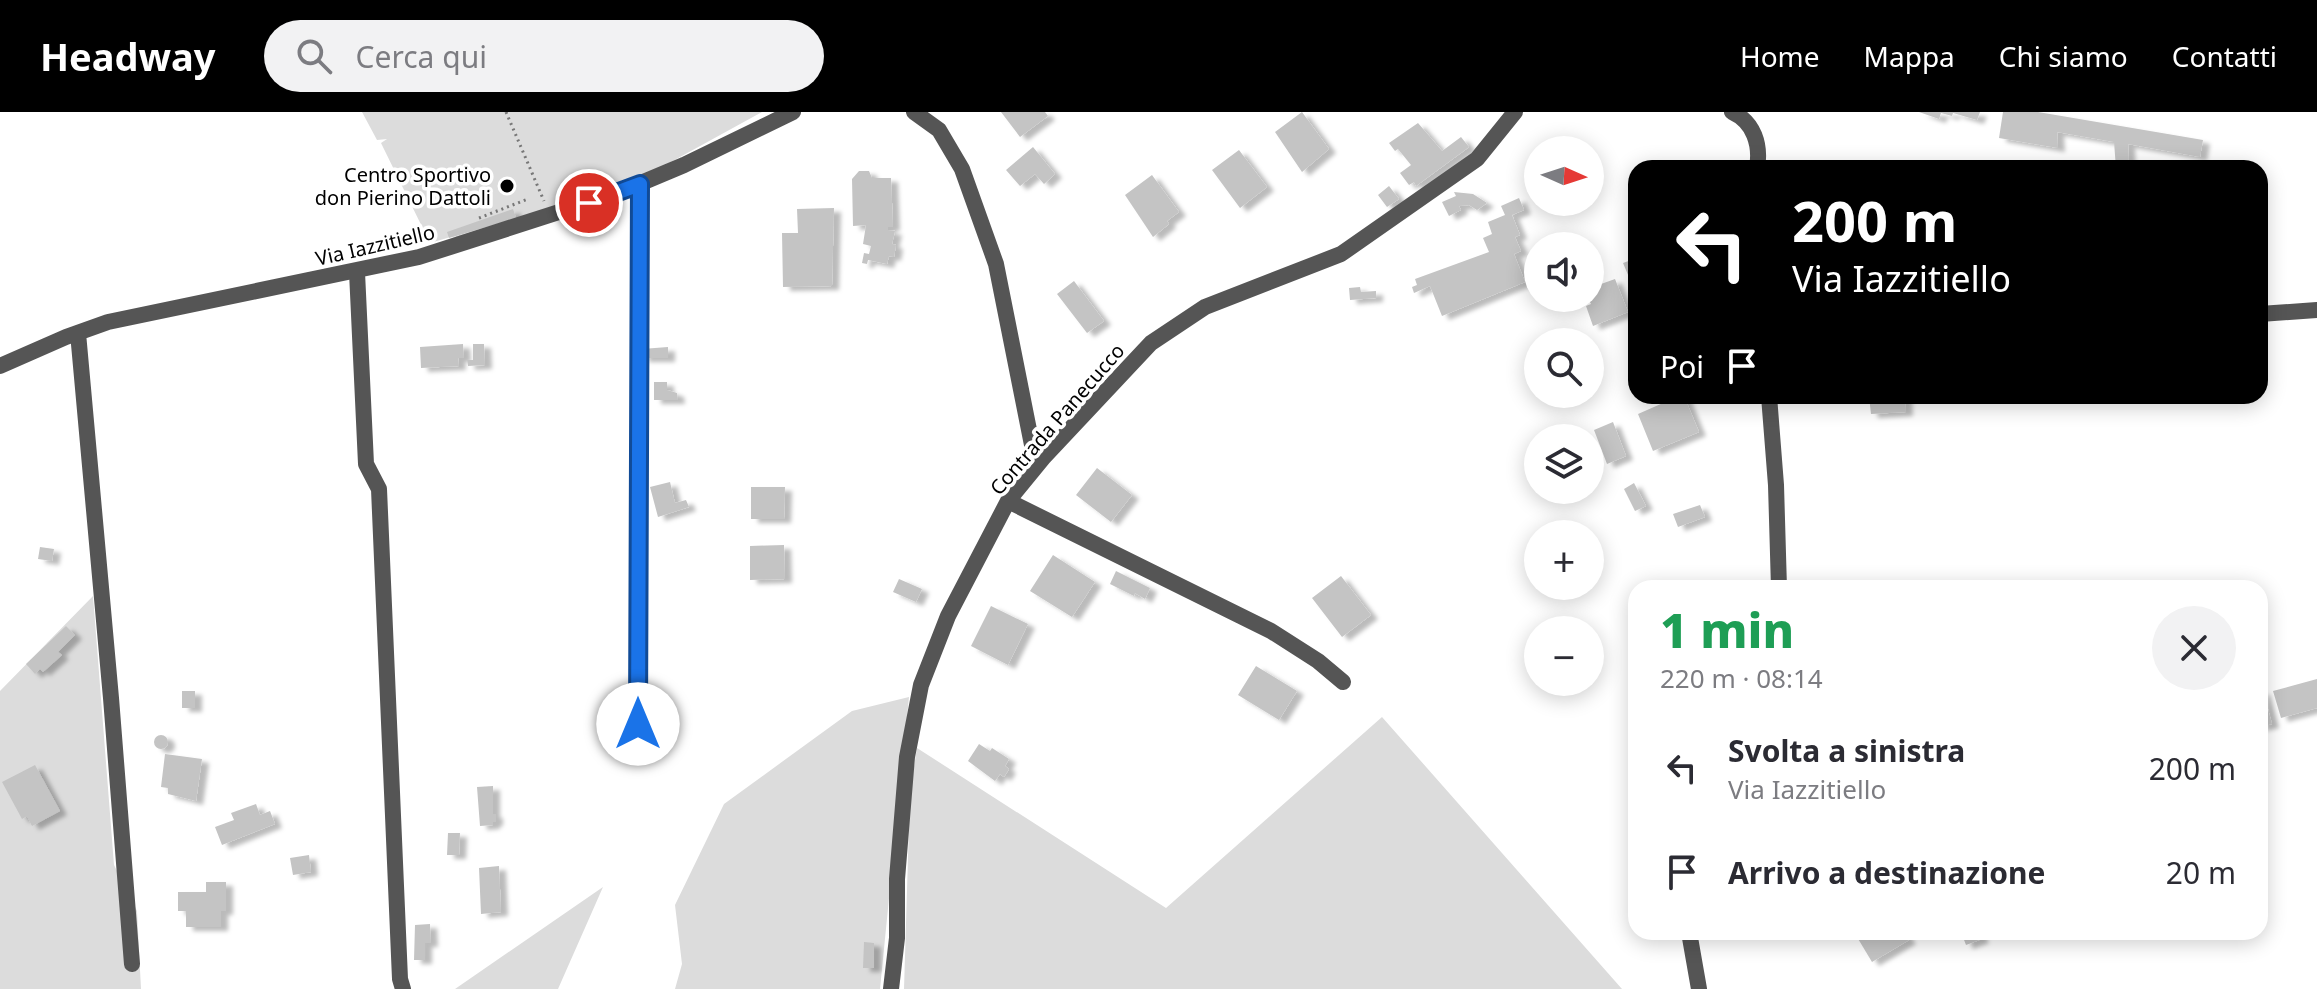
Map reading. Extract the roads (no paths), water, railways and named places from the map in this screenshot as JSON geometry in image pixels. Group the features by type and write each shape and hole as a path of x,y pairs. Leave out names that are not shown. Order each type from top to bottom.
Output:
{"street":[{"name":"Via Iazzitiello","path":"0,366 78,333 138,316 357,272 503,231 640,184 793,112"},
{"path":"914,112 939,130"},
{"path":"936,112 939,130 962,169 996,264 1032,445 1044,457"},
{"name":"Contrada Panecucco","path":"891,989 897,938 897,879 906,770 921,685 955,602 1008,501 1044,457 1151,343 1205,307 1341,254 1477,159 1515,112"},
{"path":"1732,112 1741,116 1757,137 1757,160"},
{"path":"638,724 640,184"},
{"path":"357,272 366,464 379,489 400,979 403,989"},
{"path":"2268,313 2317,310"},
{"path":"78,333 132,964"},
{"path":"1770,404 1779,580"},
{"path":"1008,501 1271,631 1318,661 1343,682"},
{"path":"1690,940 1699,989"}],"place":[{"name":"Centro Sportivo don Pierino Dattoli","path":"507,186"}]}
